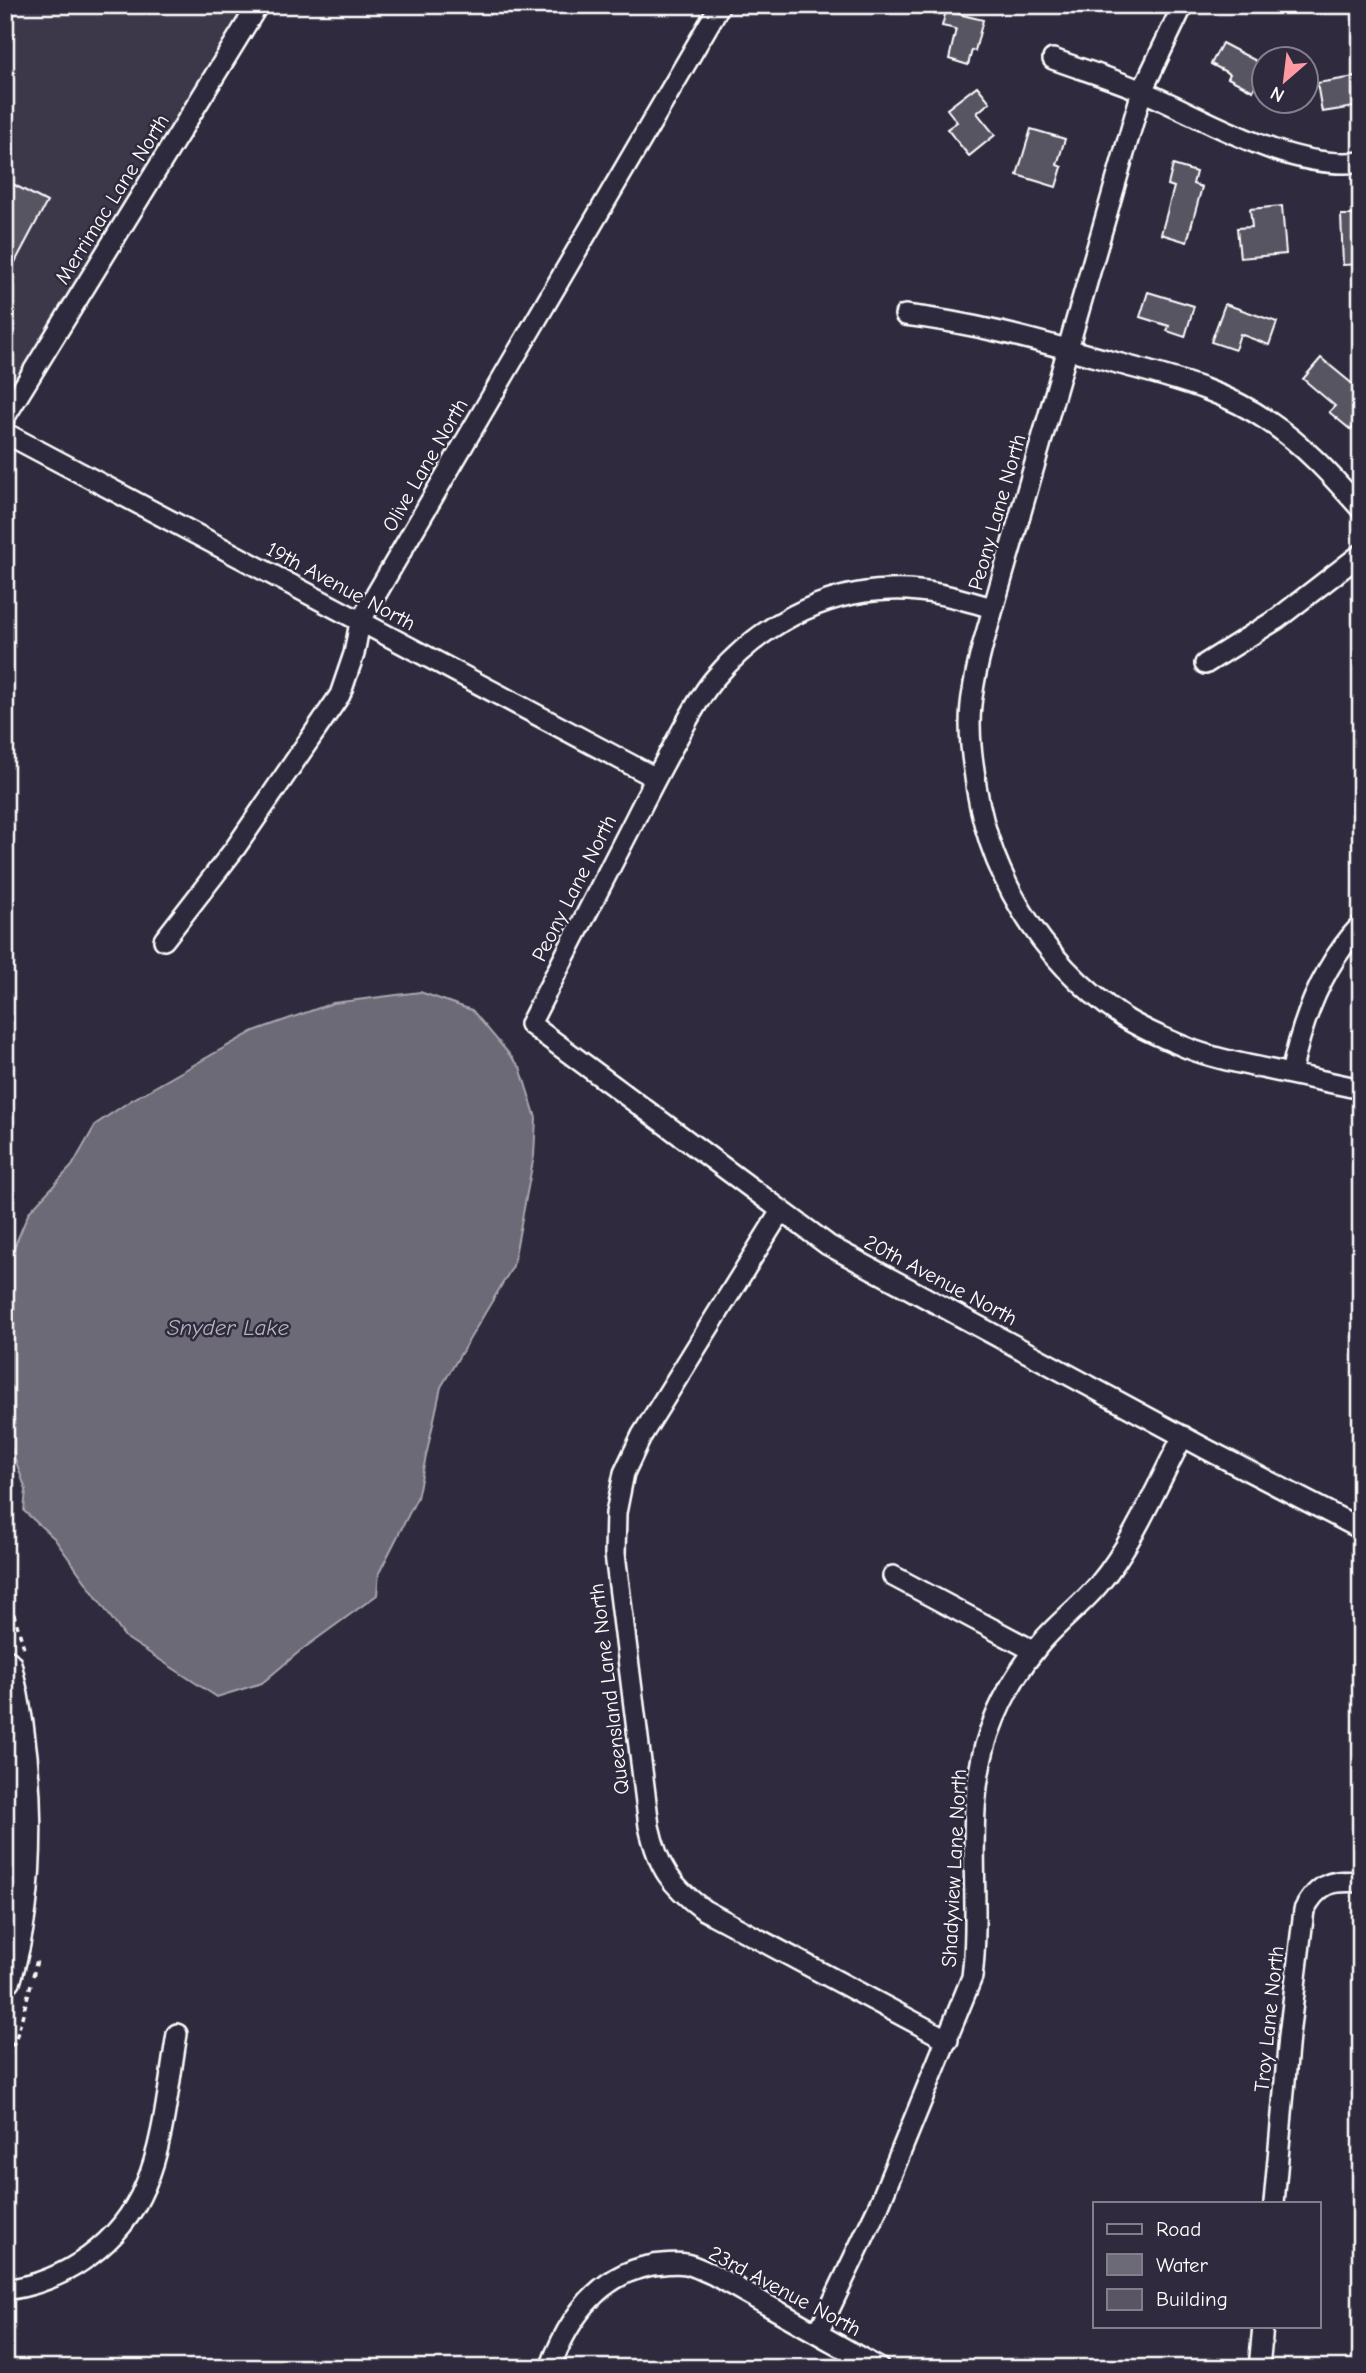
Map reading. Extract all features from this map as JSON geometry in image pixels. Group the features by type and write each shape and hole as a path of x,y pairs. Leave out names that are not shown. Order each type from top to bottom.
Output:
{"main road":[{"path":"5,1666 18,1728 24,1788 22,1880 5,1977"}],"street":[{"name":"Merrimac Lane North","path":"5,417 258,5"},
{"name":"Olive Lane North","path":"164,940 236,847 340,695 354,654 360,622 720,5"},
{"name":"Peony Lane North","path":"530,1024 656,778 698,703 713,680 741,649 775,625 810,606 848,594 890,590 930,592 992,608 1142,91 1183,5"},
{"path":"1053,59 1142,91 1276,150 1315,159 1361,162"},
{"path":"905,315 947,319 1069,349 1194,384 1231,399 1267,419 1300,444 1361,509"},
{"name":"19th Avenue North","path":"5,433 656,778"},
{"path":"1205,664 1277,619 1361,554"},
{"path":"992,608 972,693 970,743 976,793 988,842 1008,888 1035,931 1068,970 1125,1018 1193,1050 1361,1089"},
{"path":"1291,1074 1309,1009 1328,970 1361,925"},
{"name":"20th Avenue North","path":"530,1024 828,1245 1361,1530"},
{"name":"Queensland Lane North","path":"781,1211 642,1435 624,1473 616,1513 615,1554 654,1851 682,1894 704,1910 948,2040"},
{"name":"Shadyview Lane North","path":"818,2333 879,2205 972,1977 975,1949 975,1831 978,1782 989,1734 1009,1688 1034,1651 1098,1584 1120,1554 1183,1436"},
{"path":"892,1576 1034,1651"},
{"name":"Troy Lane North","path":"1274,2202 1304,1910 1311,1896 1322,1886 1334,1881 1361,1882"},
{"path":"5,2290 43,2282 76,2266 105,2245 129,2217 146,2186 157,2151 177,2034"},
{"name":"23rd Avenue North","path":"550,2368 558,2345 594,2292 614,2278 638,2267 685,2263 712,2274 879,2368"},
{"path":"1259,2368 1263,2328"}],"shaded area":[{"path":"5,5 261,5 5,427"}],"water":[{"name":"Snyder Lake","path":"420,992 472,1010 520,1067 536,1118 534,1156 513,1266 441,1387 417,1498 379,1573 377,1595 300,1651 262,1683 217,1697 125,1637 54,1538 24,1511 26,1490 5,1431 5,1269 29,1212 72,1166 96,1124 130,1101 254,1031 333,1003"}],"building":[{"path":"946,11 983,20 975,51 972,50 968,65 949,59 956,29 942,26"},
{"path":"1222,43 1250,58 1250,89 1228,78 1230,74 1211,64"},
{"path":"1361,76 1361,106 1322,112 1320,83"},
{"path":"977,86 990,102 977,113 995,135 969,156 947,129 957,122 947,109"},
{"path":"1031,129 1065,139 1057,165 1062,167 1056,187 1017,175"},
{"path":"1173,165 1196,172 1193,184 1202,187 1187,242 1161,234 1174,187 1168,185"},
{"path":"5,180 47,202 5,281"},
{"path":"1282,206 1286,254 1240,258 1237,228 1252,227 1250,209"},
{"path":"1341,215 1361,215 1361,264 1343,265"},
{"path":"1148,292 1194,306 1185,337 1167,331 1169,326 1140,317"},
{"path":"1225,304 1277,322 1269,345 1240,334 1235,350 1211,342"},
{"path":"1321,358 1361,391 1361,418 1351,430 1329,412 1335,406 1303,379"}]}
